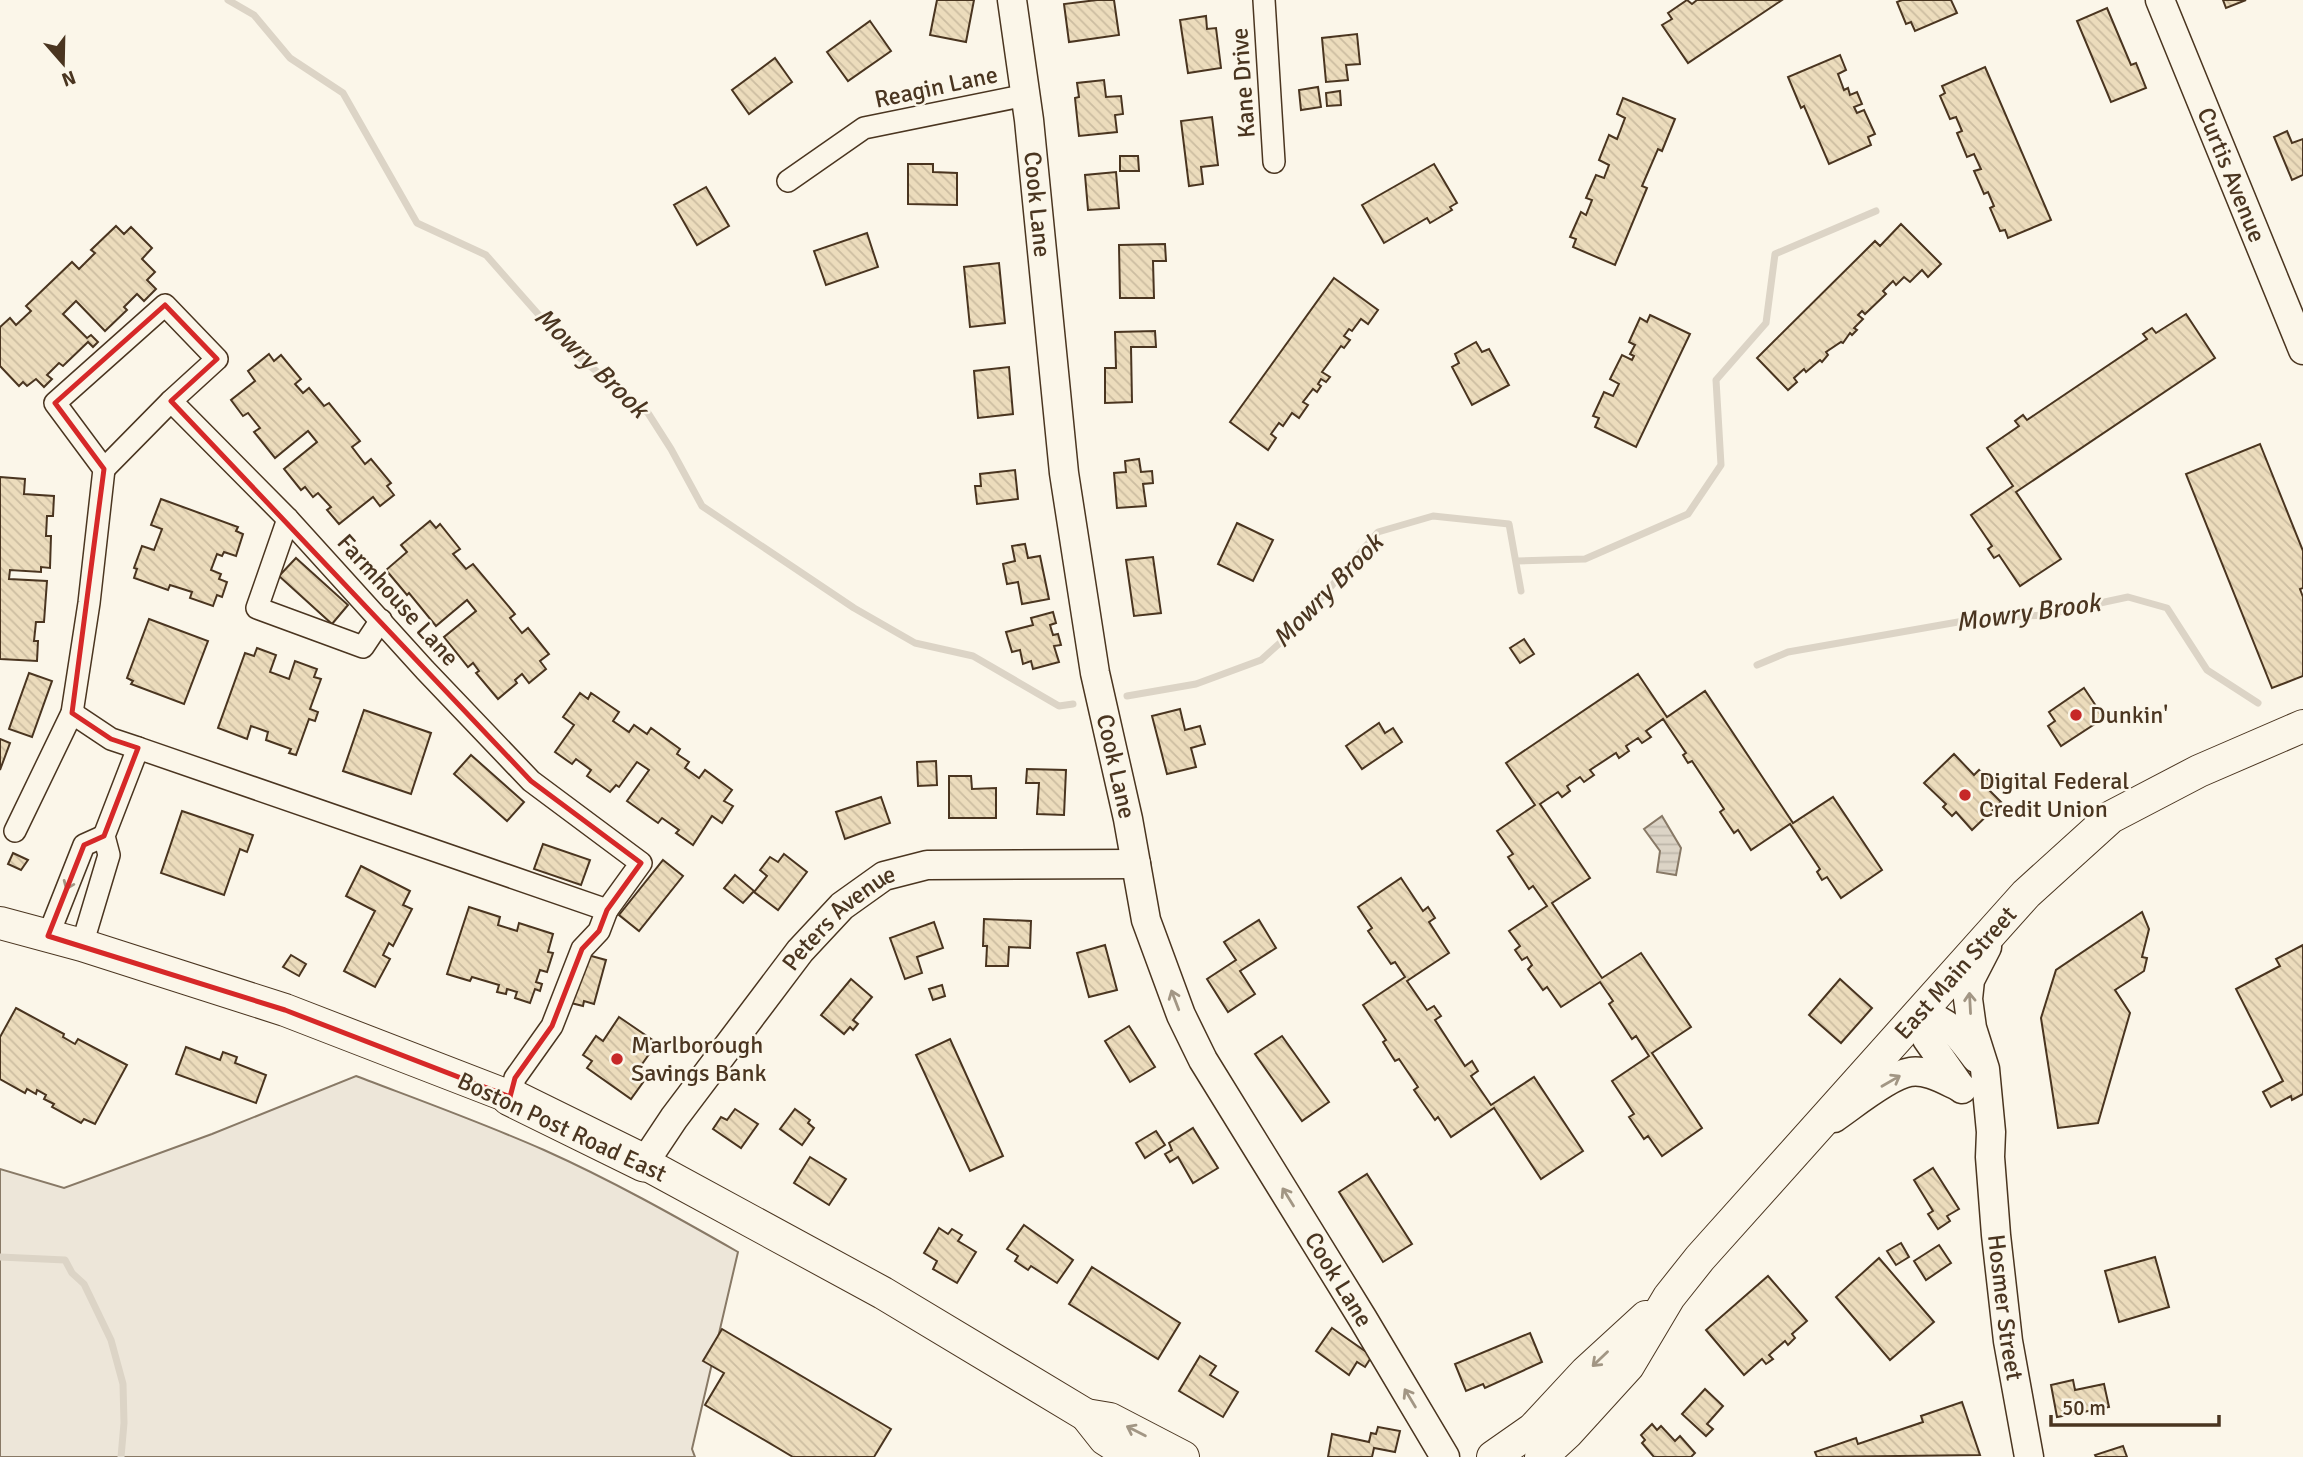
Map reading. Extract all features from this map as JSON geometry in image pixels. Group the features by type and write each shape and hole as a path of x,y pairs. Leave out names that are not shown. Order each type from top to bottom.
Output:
{"highway":[{"name":"Boston Post Road East","path":"510,1097 644,1163"}],"main road":[{"name":"East Main Street","path":"1541,1457 1567,1433 1628,1366 1669,1297 1700,1258 2025,894 2112,817 2199,771 2303,726"},
{"name":"Boston Post Road East","path":"0,923 82,945 285,1010 510,1097"},
{"name":"Boston Post Road East","path":"644,1163 883,1293 1086,1415 1105,1439 1133,1457"},
{"name":"East Main Street","path":"1493,1457 1533,1429 1619,1340 1669,1297"},
{"name":"Boston Post Road East","path":"1086,1415 1110,1419 1183,1457"}],"street":[{"name":"Cook Lane","path":"1012,0 1026,95 1058,422 1071,523 1095,673 1146,920 1181,1015 1203,1060 1445,1457"},
{"name":"Kane Drive","path":"1264,0 1274,162"},
{"name":"Curtis Avenue","path":"2160,0 2303,350"},
{"name":"Reagin Lane","path":"788,181 864,128 1026,95"},
{"path":"15,831 72,713 89,603 104,469 217,359 165,306 55,403 104,469"},
{"name":"Farmhouse Lane","path":"171,401 288,519 531,781 641,863 607,909"},
{"path":"288,519 257,608 363,647 381,620"},
{"path":"72,713 111,739 607,909 599,931 582,949 552,1026 515,1078 510,1097"},
{"path":"82,945 109,855 104,836 138,748"},
{"path":"48,936 83,845 104,836"},
{"name":"Peters Avenue","path":"644,1163 674,1118 800,951 842,906 884,876 927,865 1136,864"},
{"name":"Hosmer Street","path":"1995,929 1970,980 1968,999 1972,1028 1985,1069 1992,1132 1990,1157 2008,1341 2029,1457"},
{"path":"1920,1013 1954,1028 1985,1069"},
{"name":"Hosmer Street","path":"1920,1013 1927,1039 1962,1088 1974,1110 1990,1157"},
{"path":"1814,1131 1897,1076 1911,1072 1926,1073 1962,1088"}],"highlighted area":[{"path":"165,305 217,359 171,401 531,781 641,863 607,910 599,931 582,949 552,1026 515,1078 510,1097 285,1010 48,936 84,845 104,836 138,748 111,739 72,713 104,469 55,403"}],"shaded area":[{"path":"1662,816 1681,848 1676,875 1657,872 1660,851 1644,829"},
{"path":"356,1076 544,1150 618,1186 738,1252 692,1449 695,1457 0,1457 0,1169 64,1188 212,1134"}],"building":[{"path":"937,0 974,0 966,42 930,35"},
{"path":"1114,0 1119,35 1069,42 1064,4"},
{"path":"1687,0 1692,4 1697,0 1782,0 1688,63 1662,25 1672,19 1668,13"},
{"path":"1951,0 1957,13 1915,31 1911,22 1906,24 1897,2"},
{"path":"2223,0 2246,0 2226,8"},
{"path":"2107,8 2131,65 2136,63 2146,88 2111,102 2077,21"},
{"path":"1206,16 1207,29 1216,28 1221,68 1188,73 1180,20"},
{"path":"870,21 891,51 848,81 827,52"},
{"path":"1357,34 1360,64 1346,65 1348,80 1326,82 1322,38"},
{"path":"1840,55 1846,70 1838,74 1844,90 1848,88 1850,95 1857,92 1862,104 1854,107 1857,113 1864,110 1875,134 1868,137 1871,145 1829,164 1804,106 1801,108 1788,77"},
{"path":"775,58 792,82 749,114 732,90"},
{"path":"1985,67 2051,220 2008,238 2005,230 2000,231 1990,208 1994,206 1988,192 1984,194 1974,171 1981,169 1974,154 1967,157 1957,133 1962,131 1956,117 1950,119 1940,96 1945,93 1942,86"},
{"path":"1104,80 1106,97 1121,96 1123,114 1115,115 1117,132 1079,136 1075,98 1079,97 1077,83"},
{"path":"1318,87 1321,107 1301,110 1299,90"},
{"path":"1340,91 1341,105 1327,106 1326,93"},
{"path":"1623,98 1675,119 1662,151 1658,149 1642,186 1647,188 1615,265 1573,247 1576,239 1570,237 1581,212 1586,215 1592,200 1586,198 1596,175 1604,178 1609,165 1599,160 1609,135 1617,139 1625,118 1617,114"},
{"path":"1212,117 1218,165 1201,167 1203,184 1189,186 1181,121"},
{"path":"2287,131 2292,143 2303,139 2303,175 2292,180 2274,137"},
{"path":"1120,156 1138,156 1139,171 1120,171"},
{"path":"908,164 933,164 933,172 957,173 957,205 908,204"},
{"path":"1434,164 1457,203 1450,207 1452,210 1430,223 1427,218 1384,243 1362,205"},
{"path":"1116,172 1119,208 1088,210 1085,175"},
{"path":"706,187 729,226 697,245 674,205"},
{"path":"1901,224 1941,264 1928,277 1922,270 1910,282 1904,277 1896,285 1893,281 1883,291 1886,294 1865,314 1862,311 1858,315 1863,319 1854,328 1857,330 1852,335 1850,333 1843,343 1826,352 1828,355 1822,362 1820,360 1806,372 1804,369 1794,378 1797,382 1788,390 1757,358 1875,241 1880,246"},
{"path":"116,226 124,234 131,227 152,248 142,259 155,272 147,280 156,289 144,301 137,294 124,307 127,310 105,331 76,301 63,314 87,338 91,335 98,342 93,347 88,342 63,366 59,363 47,375 52,379 44,387 36,379 27,386 23,382 19,386 0,366 0,327 10,318 16,325 31,311 26,306 72,262 79,269 95,253 91,250"},
{"path":"867,233 878,267 826,285 814,251"},
{"path":"1165,244 1166,261 1153,261 1154,298 1120,298 1119,245"},
{"path":"999,263 1005,323 970,327 964,267"},
{"path":"1334,278 1378,310 1368,324 1361,319 1352,331 1349,329 1344,336 1350,340 1344,348 1341,346 1322,372 1330,377 1326,382 1321,379 1317,392 1313,389 1303,402 1308,405 1299,418 1292,413 1283,426 1279,423 1271,434 1276,438 1268,450 1230,422"},
{"path":"2186,314 2215,358 2016,492 2061,559 2020,586 1999,555 1994,558 1988,549 1992,546 1971,515 2013,486 1987,448 2019,426 2015,421 2023,415 2027,420 2147,339 2143,334 2152,328 2156,333"},
{"path":"1650,315 1690,334 1636,447 1595,427 1599,418 1593,416 1604,392 1613,396 1619,384 1610,379 1622,355 1632,360 1634,356 1630,354 1635,345 1629,342 1640,318 1647,322"},
{"path":"1155,331 1156,347 1131,347 1132,402 1105,403 1105,368 1116,368 1115,332"},
{"path":"1476,342 1482,352 1489,349 1509,385 1472,405 1452,367 1459,363 1455,354"},
{"path":"269,354 274,361 281,355 301,379 295,384 303,393 309,388 324,406 329,403 360,441 352,447 365,464 371,459 391,483 387,486 394,495 380,506 373,497 339,524 327,510 331,507 318,493 313,497 305,487 301,490 284,469 317,442 308,431 275,458 254,432 260,428 248,413 243,416 231,400 255,381 248,371"},
{"path":"1009,367 1013,414 978,418 974,371"},
{"path":"2260,444 2303,551 2303,588 2300,589 2303,597 2303,676 2272,688 2186,474"},
{"path":"1139,459 1141,472 1152,471 1153,483 1143,484 1146,506 1117,508 1114,473 1126,472 1125,461"},
{"path":"1015,470 1018,499 977,504 975,486 981,486 980,474"},
{"path":"0,477 25,479 24,494 54,496 53,516 47,516 46,536 51,536 50,568 41,567 41,572 10,570 9,579 47,581 44,622 36,622 34,641 38,641 37,661 0,659"},
{"path":"161,499 238,527 236,531 243,534 236,556 224,552 222,556 217,554 211,570 221,574 219,579 227,582 222,597 217,595 213,606 190,598 192,592 170,585 168,590 134,578 137,569 134,568 142,546 154,550 162,529 151,525"},
{"path":"430,521 436,528 440,524 460,549 453,554 466,569 473,564 515,614 510,618 522,633 528,628 549,654 540,661 546,669 529,683 522,674 515,680 517,683 498,699 476,673 479,671 473,663 468,667 444,637 476,611 467,600 436,626 386,570 407,552 401,545"},
{"path":"1237,523 1273,540 1253,581 1218,564"},
{"path":"1025,544 1028,558 1040,556 1049,599 1022,604 1018,582 1007,584 1003,564 1015,561 1012,546"},
{"path":"1153,557 1161,613 1134,616 1126,560"},
{"path":"296,558 348,605 332,624 279,576"},
{"path":"1053,612 1056,623 1050,625 1053,635 1058,634 1061,645 1054,646 1059,662 1033,669 1031,661 1023,664 1020,650 1012,652 1006,632 1033,625 1031,618"},
{"path":"149,619 208,641 184,704 131,684 133,681 127,678"},
{"path":"1524,639 1534,654 1520,663 1510,648"},
{"path":"257,648 276,655 270,672 289,679 295,661 317,669 314,677 321,679 310,709 318,712 315,721 309,719 296,755 289,753 291,749 266,740 268,732 251,726 247,739 218,728 245,653 254,656"},
{"path":"29,673 52,681 32,737 9,729"},
{"path":"1638,674 1667,717 1705,691 1793,823 1833,797 1882,870 1841,898 1827,877 1822,880 1817,872 1820,869 1790,824 1751,850 1738,830 1734,833 1720,812 1724,809 1692,761 1688,763 1683,755 1686,753 1663,719 1646,731 1651,737 1642,743 1638,738 1626,746 1629,751 1619,758 1616,753 1590,770 1594,775 1584,782 1580,777 1567,786 1570,791 1562,797 1558,792 1540,804 1590,878 1552,903 1602,978 1641,953 1691,1027 1652,1053 1702,1128 1662,1156 1648,1136 1644,1139 1629,1117 1634,1114 1612,1081 1649,1056 1636,1036 1632,1039 1609,1004 1613,1001 1600,982 1561,1007 1547,987 1543,990 1528,969 1532,965 1527,957 1522,960 1515,950 1520,946 1509,931 1547,906 1533,886 1529,889 1508,857 1513,854 1497,831 1535,805 1506,763"},
{"name":"Dunkin'","path":"2084,688 2104,718 2061,746 2048,726 2055,721 2049,712"},
{"path":"580,693 588,699 591,693 619,712 613,721 629,732 634,725 647,734 651,728 680,749 677,754 689,762 685,768 699,778 705,770 732,790 724,801 733,806 722,823 712,816 693,845 676,833 679,830 662,818 658,823 627,801 649,770 637,762 619,787 616,785 610,792 587,776 591,770 576,759 572,764 555,752 574,725 563,717"},
{"path":"1180,709 1185,730 1200,726 1205,744 1191,748 1196,767 1167,774 1152,716"},
{"path":"364,710 431,733 411,794 343,771"},
{"path":"1379,723 1385,733 1393,728 1402,742 1362,769 1346,746"},
{"path":"0,739 10,743 0,770"},
{"name":"Digital Federal Credit Union","path":"1954,754 1974,775 1979,770 1991,782 1986,787 2001,802 1972,830 1956,812 1952,816 1943,807 1946,804 1924,783"},
{"path":"471,755 524,802 507,821 454,774"},
{"path":"936,761 937,785 918,786 917,762"},
{"path":"1027,769 1066,770 1064,815 1037,814 1039,783 1026,783"},
{"path":"949,776 971,776 972,789 996,788 996,818 949,818"},
{"path":"881,797 890,823 845,839 836,812"},
{"path":"182,811 253,835 247,852 240,849 224,895 161,873"},
{"path":"543,844 590,860 581,885 534,869"},
{"path":"13,853 28,860 21,870 8,864"},
{"path":"784,854 807,872 778,910 754,892 767,876 760,870 770,857 778,862"},
{"path":"663,860 683,876 639,931 619,915"},
{"path":"361,866 410,891 403,905 412,909 393,946 389,943 383,955 390,959 375,987 344,971 375,911 346,896"},
{"path":"735,875 754,891 743,903 724,888"},
{"path":"1401,878 1423,911 1428,907 1435,918 1429,922 1449,953 1407,981 1427,1010 1434,1006 1441,1016 1435,1020 1465,1066 1472,1061 1478,1071 1471,1076 1491,1105 1534,1077 1583,1151 1541,1179 1494,1108 1451,1137 1438,1117 1435,1120 1414,1090 1418,1087 1399,1059 1395,1061 1383,1042 1386,1040 1363,1005 1405,977 1395,962 1391,964 1368,931 1372,928 1358,907"},
{"path":"469,907 500,917 498,925 517,931 519,923 553,934 548,952 553,953 547,972 540,970 536,982 542,984 540,991 535,989 530,1003 515,998 517,992 507,989 506,994 497,992 499,985 472,977 470,981 447,974"},
{"path":"2142,912 2149,929 2142,957 2147,958 2144,971 2115,990 2130,1013 2098,1123 2058,1128 2041,1018 2056,970"},
{"path":"984,919 1031,921 1030,948 1009,947 1008,966 986,966 987,946 983,946"},
{"path":"1259,920 1276,948 1240,971 1255,994 1228,1012 1207,979 1236,960 1224,942"},
{"path":"934,922 943,948 917,957 922,973 905,979 890,938"},
{"path":"1105,945 1117,990 1089,997 1077,953"},
{"path":"2303,945 2303,1094 2292,1100 2291,1096 2271,1107 2263,1092 2283,1081 2236,989 2280,966 2276,959"},
{"path":"584,954 606,960 594,1004 584,1001 583,1006 571,1003"},
{"path":"291,955 306,964 299,976 283,967"},
{"path":"851,979 872,997 853,1020 858,1024 853,1030 850,1027 844,1034 821,1015"},
{"path":"1840,979 1872,1008 1841,1043 1809,1015"},
{"path":"942,985 945,996 933,1000 929,989"},
{"path":"16,1008 64,1034 63,1037 75,1044 78,1039 127,1065 95,1124 84,1119 81,1123 52,1107 54,1104 44,1099 46,1095 37,1090 36,1094 27,1089 25,1093 0,1079 0,1037"},
{"name":"Marlborough Savings Bank","path":"619,1017 657,1043 640,1067 649,1074 631,1099 587,1068 592,1061 583,1055 596,1036 603,1041"},
{"path":"1129,1026 1155,1067 1130,1082 1105,1041"},
{"path":"1282,1036 1329,1102 1302,1121 1255,1054"},
{"path":"950,1039 1003,1156 970,1171 916,1055"},
{"path":"186,1047 220,1060 223,1052 237,1057 235,1063 266,1075 256,1103 176,1074"},
{"path":"735,1109 758,1124 741,1148 713,1129 721,1117 727,1120"},
{"path":"795,1109 810,1120 808,1123 814,1128 802,1145 780,1129"},
{"path":"1193,1128 1218,1168 1193,1183 1178,1157 1170,1162 1165,1154 1172,1150 1169,1143"},
{"path":"1156,1131 1165,1145 1145,1158 1136,1143"},
{"path":"810,1157 846,1179 829,1205 794,1183"},
{"path":"1933,1168 1959,1209 1947,1216 1950,1221 1938,1229 1928,1214 1933,1211 1914,1180"},
{"path":"1367,1174 1412,1244 1383,1262 1339,1192"},
{"path":"1024,1225 1073,1260 1057,1283 1031,1266 1028,1270 1015,1261 1018,1256 1007,1249"},
{"path":"939,1228 948,1234 952,1229 962,1235 958,1241 976,1252 957,1283 933,1269 937,1261 924,1253"},
{"path":"1901,1243 1909,1257 1896,1265 1887,1251"},
{"path":"1939,1245 1951,1263 1926,1280 1914,1261"},
{"path":"2155,1257 2169,1307 2119,1322 2105,1271"},
{"path":"1879,1258 1934,1322 1890,1360 1836,1297"},
{"path":"1092,1267 1180,1323 1158,1359 1069,1304"},
{"path":"1768,1276 1807,1321 1792,1334 1795,1338 1788,1345 1785,1341 1769,1355 1773,1359 1766,1364 1762,1359 1744,1375 1706,1330"},
{"path":"1332,1328 1372,1356 1365,1367 1357,1362 1349,1375 1316,1351"},
{"path":"722,1329 891,1429 874,1457 793,1457 705,1405 724,1373 703,1361"},
{"path":"1530,1333 1542,1362 1485,1388 1483,1384 1466,1391 1455,1364"},
{"path":"1200,1356 1216,1366 1210,1375 1238,1392 1223,1417 1179,1391"},
{"path":"2073,1380 2075,1390 2104,1384 2109,1407 2057,1417 2051,1385"},
{"path":"1705,1389 1723,1406 1707,1424 1713,1429 1706,1436 1682,1414"},
{"path":"1962,1402 1980,1455 1817,1457 1815,1452 1856,1438 1858,1444 1923,1422 1921,1416"},
{"path":"1652,1424 1657,1430 1661,1426 1675,1441 1680,1436 1695,1453 1691,1457 1654,1457 1642,1443 1645,1440 1641,1435"},
{"path":"1378,1427 1400,1431 1395,1452 1374,1448 1372,1457 1328,1457 1332,1434 1369,1442 1371,1433 1376,1434"},
{"path":"2123,1446 2127,1457 2095,1455"}],"waterway":[{"name":"Mowry Brook","path":"228,0 254,15 290,58 343,93 417,223 486,255 569,349 648,413 702,506 854,608 915,643 973,656 1059,706 1073,704"},
{"path":"1517,561 1585,559 1688,514 1721,465 1716,380 1766,323 1775,254 1876,211"},
{"name":"Mowry Brook","path":"1127,696 1196,684 1261,660 1291,633 1378,532 1433,516 1509,524 1521,591"},
{"name":"Mowry Brook","path":"1757,665 1788,652 1975,619 2044,615 2128,597 2167,608 2207,670 2258,703"},
{"path":"0,1257 65,1260 72,1273 84,1284 111,1340 123,1384 121,1457"}],"place":[{"name":"Dunkin'","path":"2076,715"},
{"name":"Digital Federal Credit Union","path":"1965,795"},
{"name":"Marlborough Savings Bank","path":"617,1059"}]}
